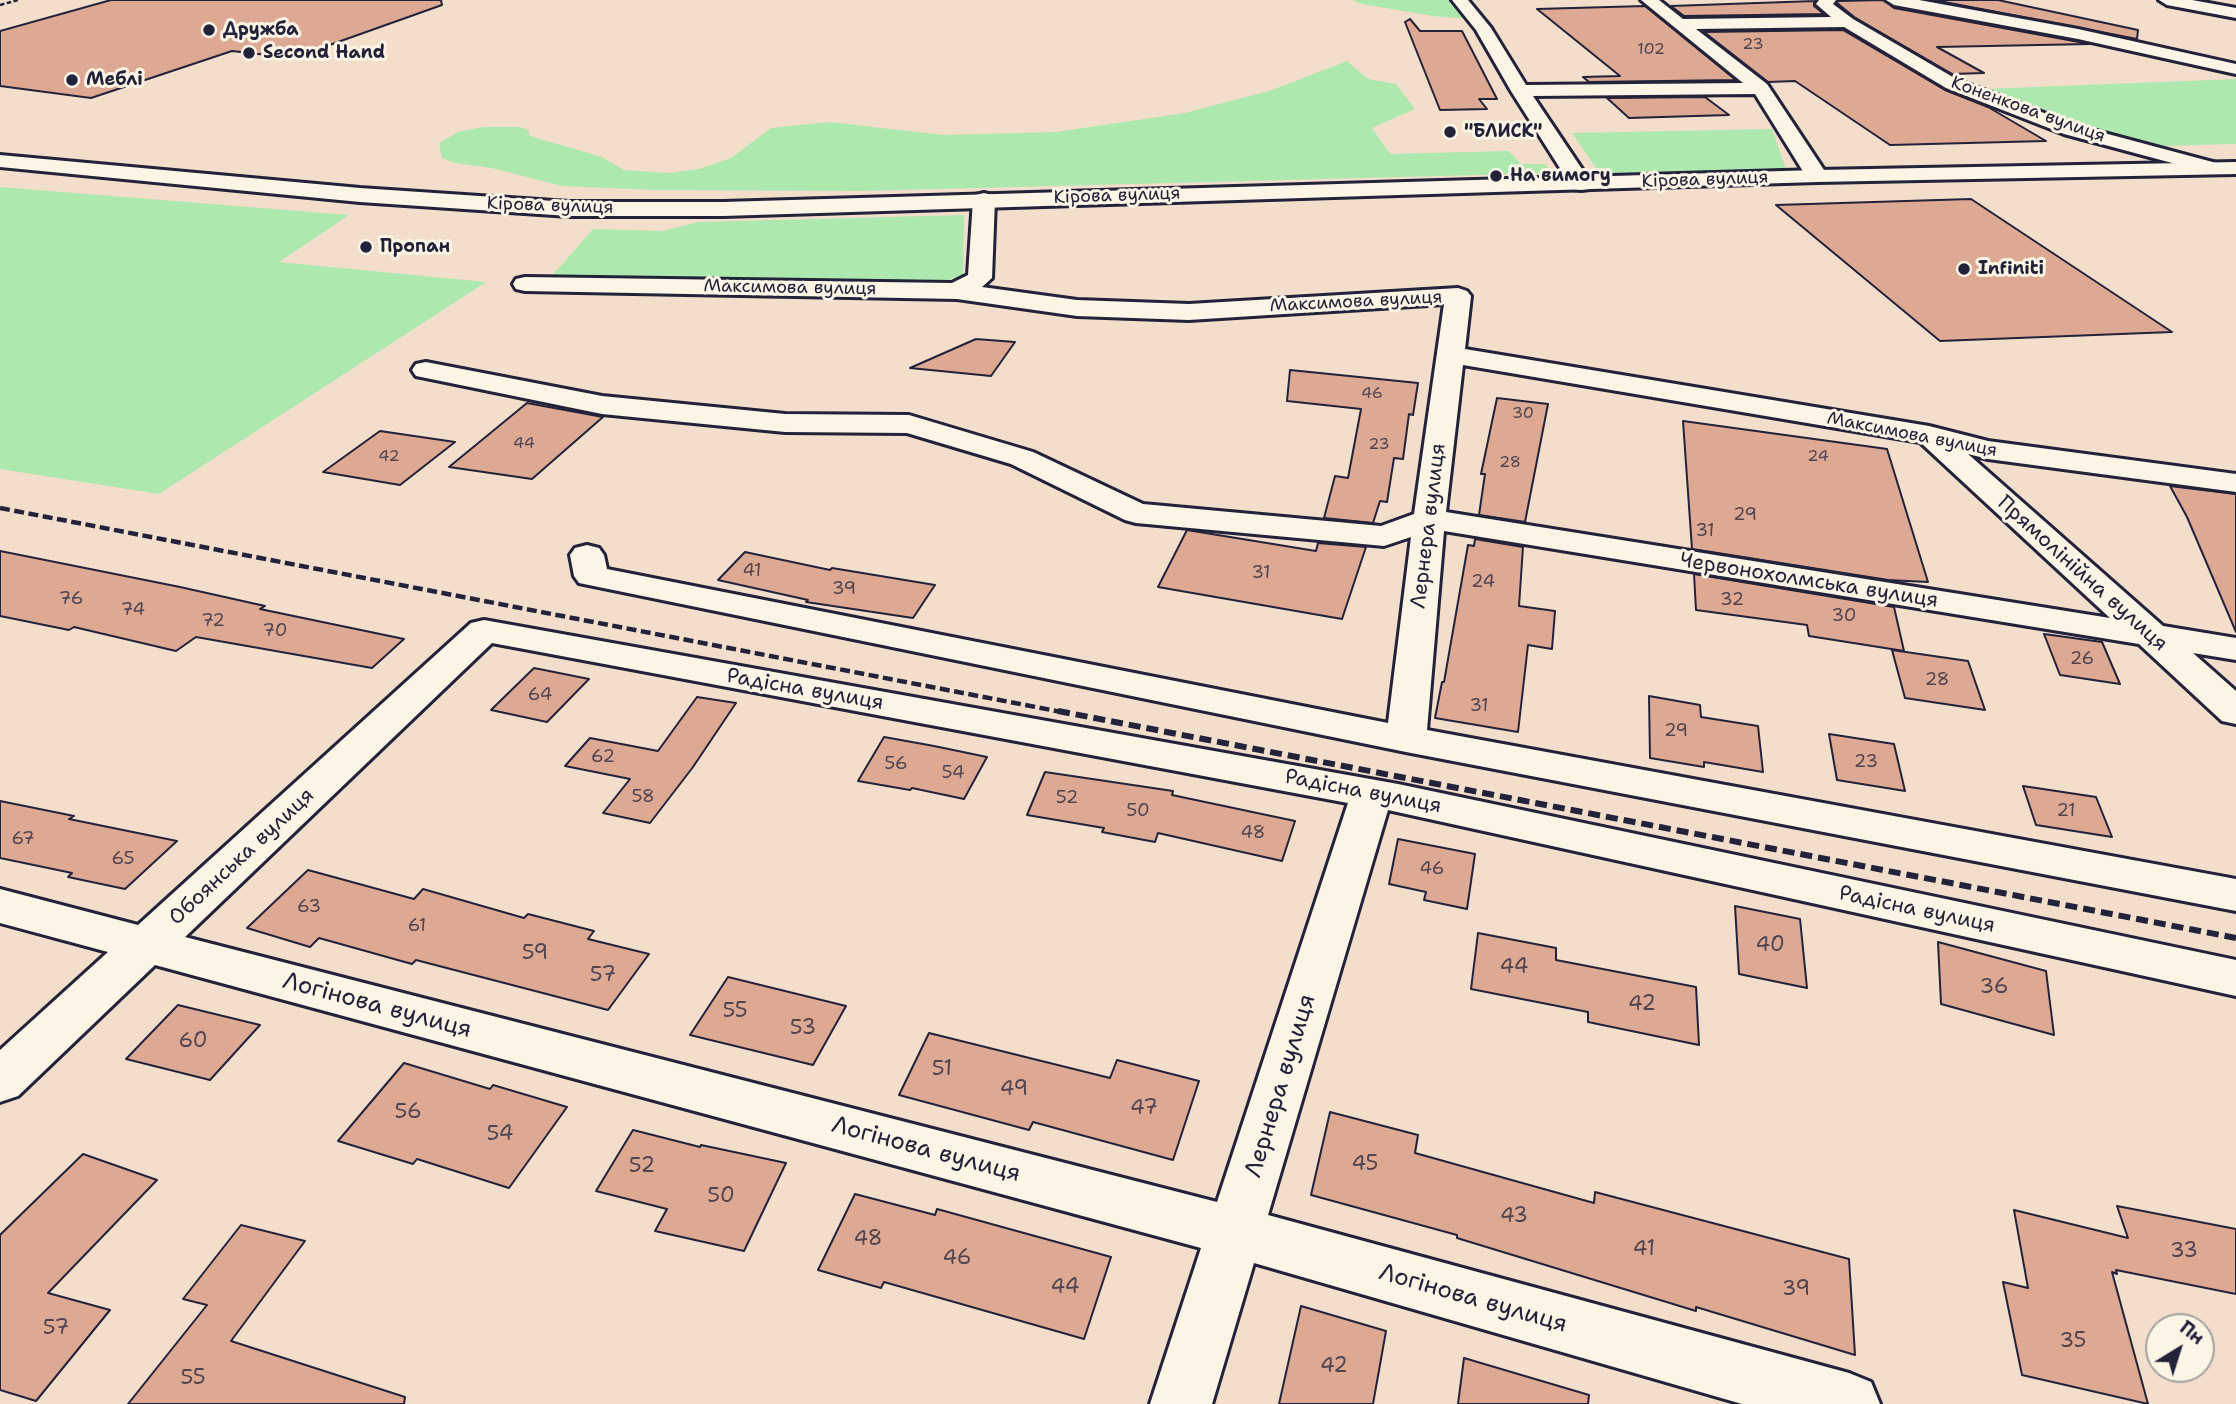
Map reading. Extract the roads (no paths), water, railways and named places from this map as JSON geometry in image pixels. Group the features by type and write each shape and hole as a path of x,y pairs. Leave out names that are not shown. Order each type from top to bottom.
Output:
{"street":[{"path":"1460,0 1483,28 1520,91 1581,184"},
{"path":"1650,0 1761,88 1817,176"},
{"name":"Коненкова вулиця","path":"1828,0 1824,4 1847,22 1952,84 2071,130 2213,168"},
{"path":"1894,0 2078,34 2234,69"},
{"path":"2167,0 2236,13"},
{"path":"1681,24 1847,22"},
{"path":"1520,91 1761,88"},
{"name":"Кірова вулиця","path":"0,161 360,195 569,209 723,209 1817,176 2236,168"},
{"path":"957,291 980,278 984,200"},
{"name":"Максимова вулиця","path":"525,284 957,291 1077,307 1189,312 1458,296 1450,355 1929,435 1988,450 2236,483"},
{"name":"Лернера вулиця","path":"1406,739 1429,519 1450,355"},
{"name":"Червонохолмська вулиця","path":"426,370 602,405 785,423 909,425 1022,458 1136,513 1384,536 1429,519 2236,649"},
{"name":"Прямолінійна вулиця","path":"1929,435 2236,712"},
{"path":"587,555 591,576 1406,739 2236,895"},
{"name":"Радісна вулиця","path":"484,631 1385,796 2236,978"},
{"name":"Обоянська вулиця","path":"0,1081 484,631"},
{"name":"Лернера вулиця","path":"1181,1404 1235,1232 1385,796"},
{"name":"Логінова вулиця","path":"0,906 1235,1232 1849,1404"}],"railway":[{"path":"0,5 18,0"},
{"path":"0,508 1067,713"},
{"path":"1058,711 2236,938"}],"place":[{"name":"Дружба","path":"209,30"},
{"name":"Second Hand","path":"249,53"},
{"name":"Меблі","path":"72,80"},
{"name":"\"БЛИСК\"","path":"1450,132"},
{"name":"На вимогу","path":"1496,176"},
{"name":"Пропан","path":"366,247"},
{"name":"Infiniti","path":"1964,269"}]}
